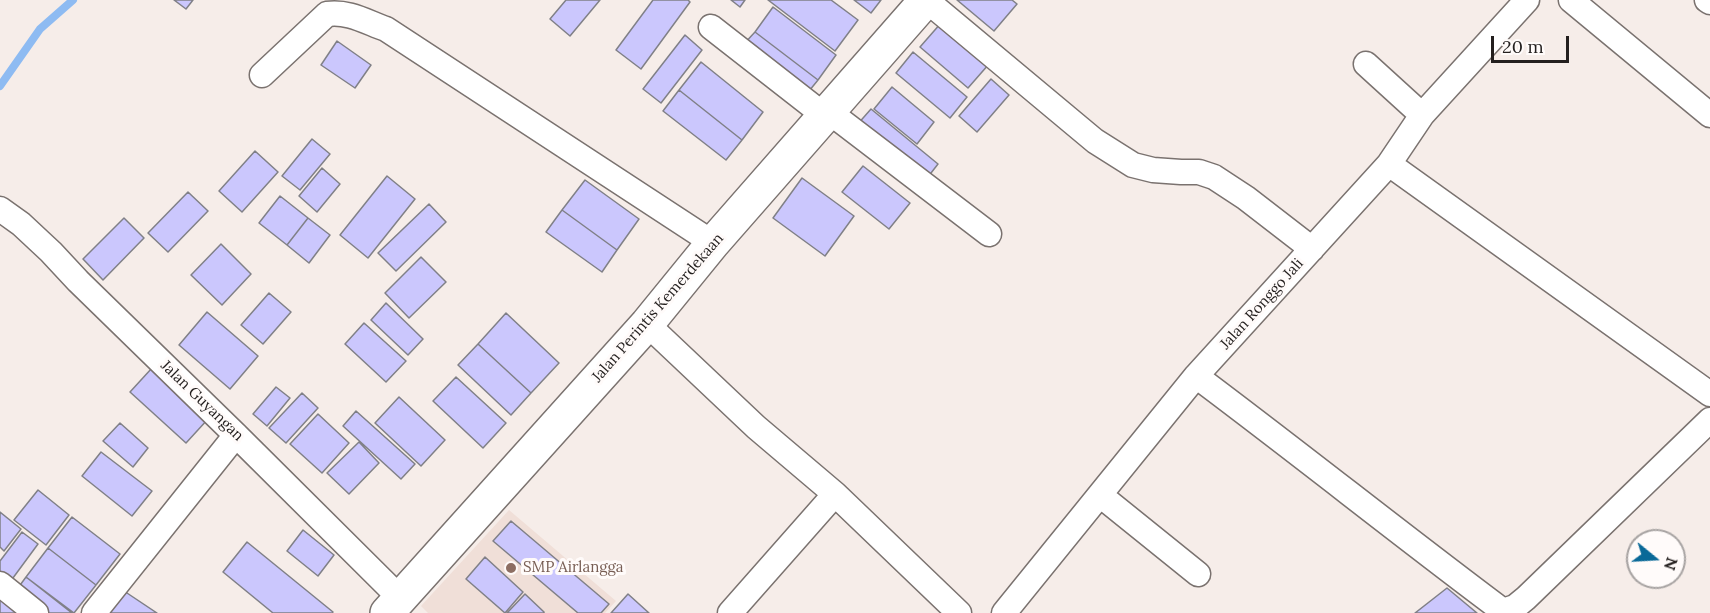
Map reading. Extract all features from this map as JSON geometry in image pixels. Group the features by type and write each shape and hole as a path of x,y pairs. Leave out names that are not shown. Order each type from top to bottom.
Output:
{"main road":[{"name":"Jalan Perintis Kemerdekaan","path":"394,606 647,324 712,243 926,0"}],"street":[{"path":"926,0 1095,141 1132,165 1153,170 1199,172 1214,177 1246,198 1312,249"},
{"name":"Jalan Ronggo Jali","path":"1004,613 1196,376 1389,164 1422,115 1527,0"},
{"path":"1571,0 1710,115"},
{"path":"262,75 327,14 341,12 386,29 712,243"},
{"path":"711,27 989,234"},
{"path":"1366,64 1422,115"},
{"path":"1389,164 1710,394"},
{"name":"Jalan Guyangan","path":"0,209 21,224 51,252 236,435 394,606"},
{"path":"647,324 756,427 836,494 959,613"},
{"path":"1196,376 1503,611 1515,607 1526,598 1710,420"},
{"path":"94,613 236,435"},
{"path":"730,613 836,494"},
{"path":"1100,495 1198,574"},
{"path":"0,584 36,613"}],"shaded area":[{"name":"SMP Airlangga","path":"509,510 616,601 605,613 601,613 609,604 511,521 494,541 578,613 544,613 525,594 505,613 523,592 485,558 466,579 504,613 428,613 421,606"}],"building":[{"path":"174,0 193,0 186,9"},
{"path":"566,0 600,0 570,36 550,19"},
{"path":"653,0 688,0 690,2 641,69 616,50"},
{"path":"731,0 745,0 740,7"},
{"path":"768,0 831,0 858,20 835,51"},
{"path":"854,0 881,0 871,13"},
{"path":"957,0 1012,0 1017,4 994,31"},
{"path":"773,7 836,55 818,80 755,32"},
{"path":"941,23 989,64 968,88 920,47"},
{"path":"755,32 818,80 805,96 742,46"},
{"path":"685,35 702,50 661,103 643,89"},
{"path":"337,41 371,65 355,88 321,65"},
{"path":"913,52 967,97 950,118 896,73"},
{"path":"701,62 763,112 742,140 679,90"},
{"path":"991,79 1009,95 977,132 959,116"},
{"path":"892,87 934,122 917,144 874,109"},
{"path":"679,90 742,140 726,160 663,111"},
{"path":"871,109 938,164 924,182 856,126"},
{"path":"312,139 330,154 300,190 282,176"},
{"path":"255,151 278,172 242,212 219,191"},
{"path":"863,166 910,203 889,229 842,192"},
{"path":"322,168 340,184 317,212 299,196"},
{"path":"387,176 415,199 368,258 340,235"},
{"path":"802,178 854,216 825,256 773,218"},
{"path":"585,180 639,219 617,250 562,210"},
{"path":"188,192 208,211 168,252 148,233"},
{"path":"280,196 308,218 287,245 259,223"},
{"path":"429,204 446,222 396,271 378,253"},
{"path":"562,210 617,250 602,272 546,232"},
{"path":"124,218 144,238 103,280 83,259"},
{"path":"308,218 330,235 309,263 287,245"},
{"path":"221,244 251,274 222,305 191,275"},
{"path":"421,257 446,282 409,318 385,293"},
{"path":"269,293 291,312 263,344 241,325"},
{"path":"386,303 423,339 408,355 371,320"},
{"path":"207,312 258,356 230,389 179,345"},
{"path":"506,313 559,363 531,393 478,344"},
{"path":"364,323 406,361 386,382 345,344"},
{"path":"478,344 531,393 511,415 458,365"},
{"path":"152,368 208,419 186,443 130,392"},
{"path":"456,377 506,423 483,448 433,401"},
{"path":"276,387 290,398 267,426 253,414"},
{"path":"302,393 318,408 286,443 269,428"},
{"path":"399,397 445,440 421,466 375,423"},
{"path":"356,411 415,464 401,479 343,426"},
{"path":"318,414 349,443 322,473 290,444"},
{"path":"120,423 148,448 133,467 103,441"},
{"path":"359,442 379,463 349,494 327,473"},
{"path":"101,452 152,491 132,516 82,476"},
{"path":"38,490 69,515 46,545 14,520"},
{"path":"0,512 21,529 4,551 0,547"},
{"path":"72,517 120,554 96,585 48,548"},
{"path":"511,521 609,604 601,613 578,613 493,541"},
{"path":"303,530 334,555 318,576 287,551"},
{"path":"22,532 38,544 10,582 0,574 0,561"},
{"path":"247,542 333,612 273,613 223,572"},
{"path":"48,548 96,585 74,613 26,577"},
{"path":"485,557 523,592 505,613 466,579"},
{"path":"26,577 72,613 43,613 15,592"},
{"path":"1447,588 1477,613 1415,613"},
{"path":"121,589 157,613 105,613"},
{"path":"0,594 26,613 0,613"},
{"path":"525,594 544,612 544,613 507,613"},
{"path":"628,594 649,613 611,613"}],"waterway":[{"path":"0,86 40,29 73,0"}],"place":[{"name":"SMP Airlangga","path":"511,568"}]}
